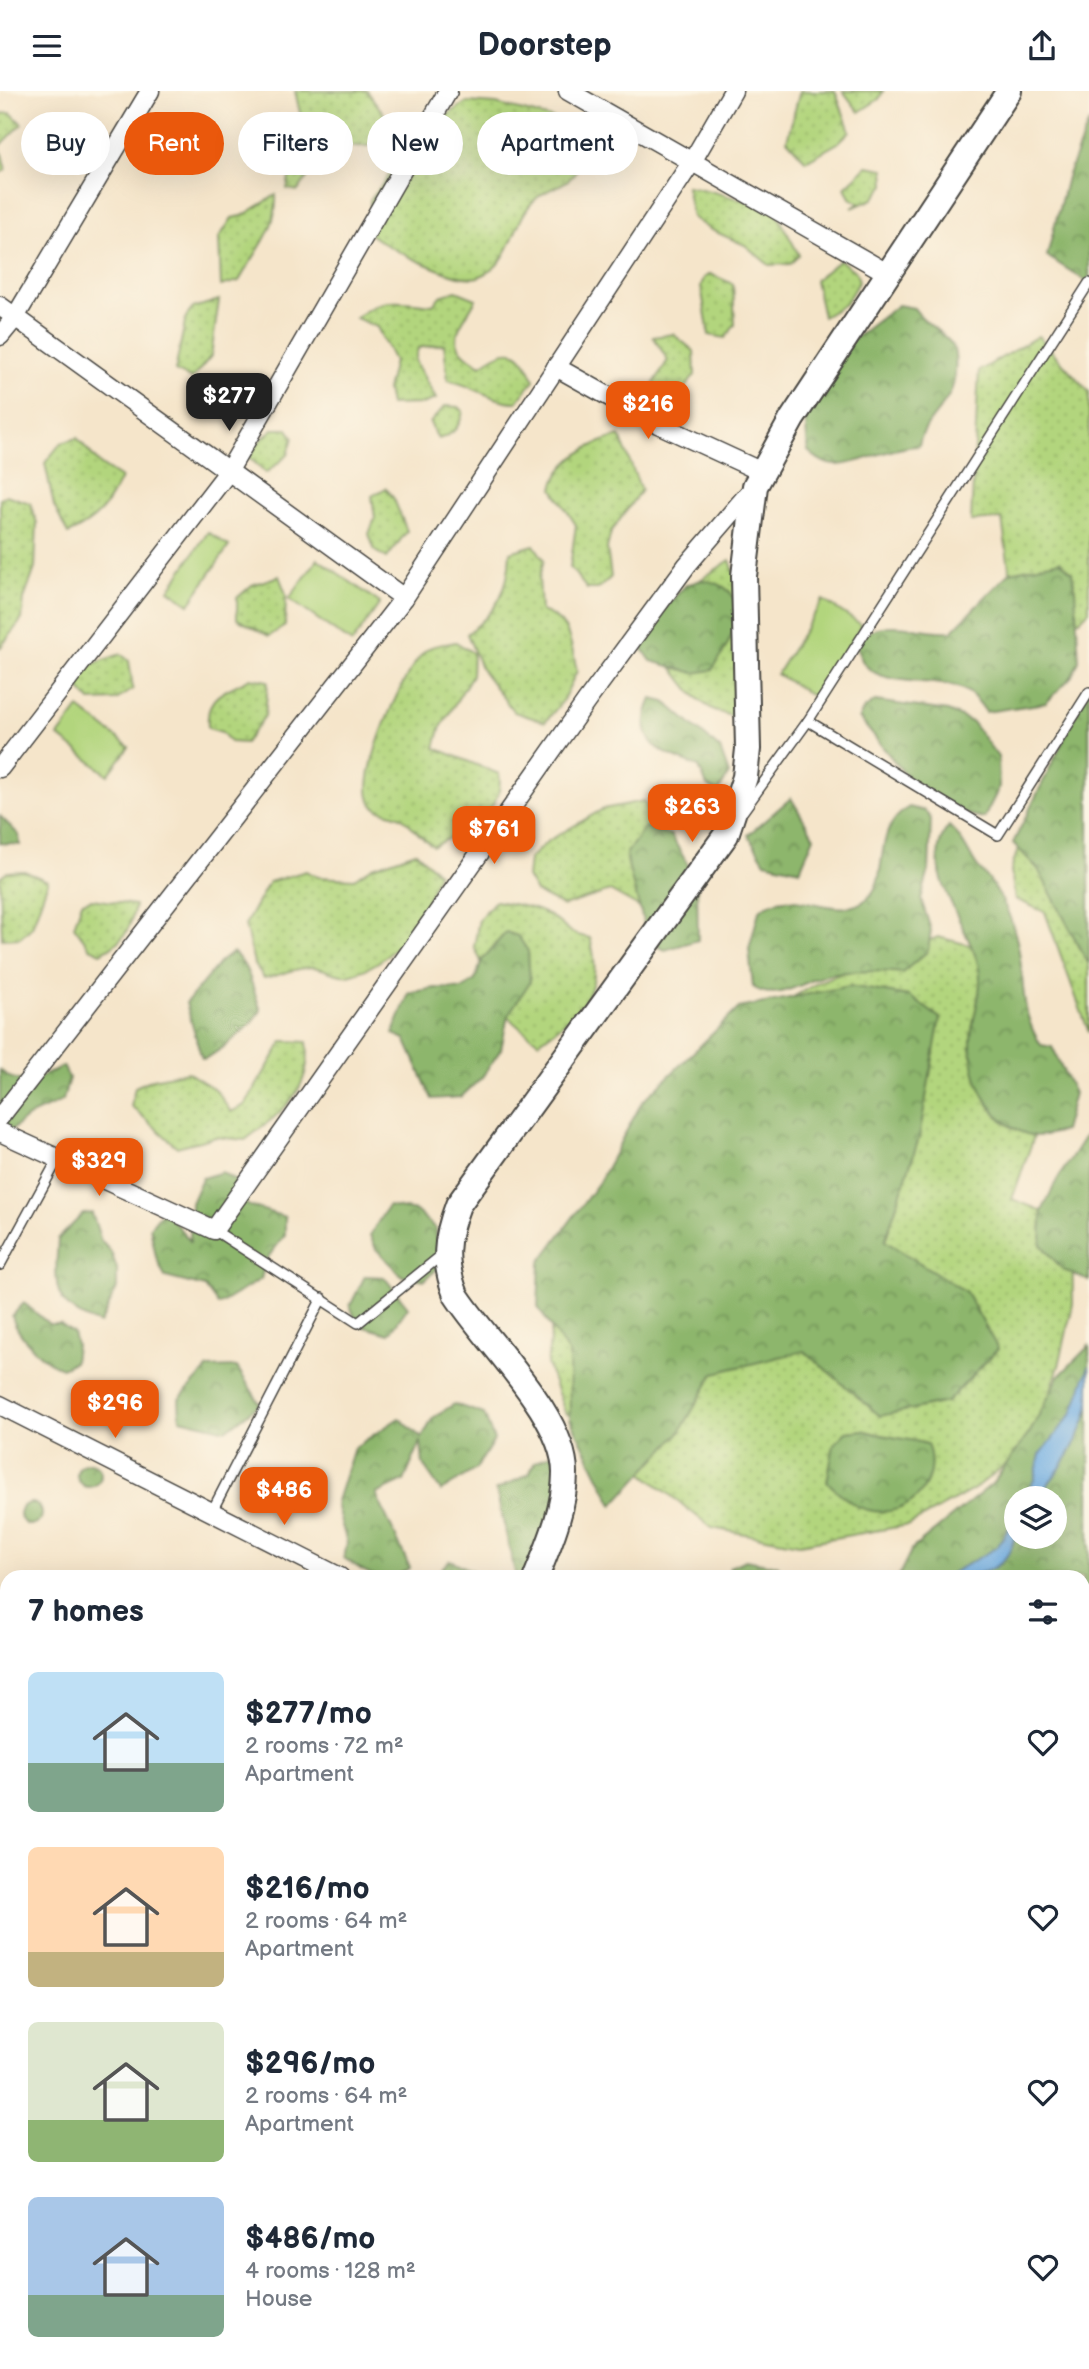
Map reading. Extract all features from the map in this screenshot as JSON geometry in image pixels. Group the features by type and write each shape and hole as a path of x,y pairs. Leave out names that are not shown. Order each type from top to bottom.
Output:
{"main road":[{"path":"538,1570 564,1490 562,1450 552,1424 456,1295 447,1273 445,1252 448,1230 458,1205 726,835 745,777 748,750 744,576 759,479 792,419 1009,91"}],"street":[{"path":"0,336 15,319 150,91"},
{"path":"0,768 228,472 448,91"},
{"path":"0,1117 404,598 693,160 733,91"},
{"path":"580,94 889,274"},
{"path":"0,306 404,598"},
{"path":"0,1132 214,1230 586,702 687,565 759,479 556,367"},
{"path":"0,1405 326,1570"}],"lane":[{"path":"726,835 808,721 1089,283"},
{"path":"808,721 998,835 1089,692"},
{"path":"0,1265 59,1157"},
{"path":"214,1230 358,1323 445,1252"},
{"path":"212,1511 322,1299"}],"green space":[{"path":"295,91 367,91 383,112 367,112 367,146 353,146 353,112 300,112"},
{"path":"800,91 835,91 850,131 838,143 806,161 787,140"},
{"path":"843,91 883,91 879,99 859,112"},
{"path":"467,102 496,104 528,112 477,112 477,175 573,175 538,197 529,206 499,262 478,277 439,270 370,234 370,200 389,175 463,175 463,112 452,112"},
{"path":"11,113 21,125 0,146 0,114"},
{"path":"1089,122 1089,283 1047,256 1067,177"},
{"path":"0,146 6,170 0,173"},
{"path":"867,166 884,169 885,185 873,199 852,208 859,203 850,198 845,187"},
{"path":"289,175 309,175 298,191 287,189"},
{"path":"686,186 773,206 799,255 790,264 769,265 745,245 709,229 692,217"},
{"path":"276,195 273,219 258,250 239,281 221,286 219,238 232,218 242,216"},
{"path":"840,260 856,272 859,281 845,304 823,317 815,280"},
{"path":"710,274 733,284 735,325 725,338 709,335 701,286 704,278"},
{"path":"456,291 476,299 457,335 461,350 481,365 500,354 514,352 525,361 534,380 517,402 499,399 448,380 444,344 418,348 415,361 436,399 422,404 390,405 387,390 394,361 377,327 356,318 383,303 433,305 440,296"},
{"path":"219,300 211,356 192,379 175,371 186,317 193,308"},
{"path":"898,305 914,308 953,347 956,368 949,395 927,425 919,446 897,449 846,464 833,465 818,459 808,451 805,416 846,345"},
{"path":"673,334 694,351 695,375 682,392 664,394 653,385 668,360 653,337"},
{"path":"1038,336 1089,392 1089,611 1080,620 1023,630 1016,617 1002,519 971,521 979,371"},
{"path":"445,406 459,407 463,411 455,429 438,439 430,423"},
{"path":"273,429 288,429 293,437 288,455 266,473 249,457"},
{"path":"620,436 641,490 611,532 607,548 611,577 598,589 587,589 570,567 576,525 553,489 562,469 570,461 599,443"},
{"path":"77,438 101,465 121,478 100,512 87,524 68,534 54,506 45,463 61,443"},
{"path":"386,488 394,499 407,531 387,558 375,551 369,534 375,518 372,496"},
{"path":"6,495 30,503 37,523 35,568 24,599 22,619 0,648 0,499"},
{"path":"208,532 229,546 189,604 169,590"},
{"path":"534,545 544,560 539,578 541,611 551,615 564,627 571,642 577,671 562,702 545,722 514,712 482,670 467,634 486,617 499,599 507,578 510,552"},
{"path":"318,559 380,603 352,643 289,599"},
{"path":"730,560 754,627 750,718 721,713 710,708 692,693 667,660 685,590"},
{"path":"1060,561 1072,572 1079,661 1072,676 1046,703 986,712 970,693 963,689 881,675 868,668 860,657 857,639 870,631 881,627 903,626 952,631 1010,572"},
{"path":"279,576 286,594 285,626 269,636 237,619 237,598 252,585"},
{"path":"702,580 719,585 730,593 736,603 733,630 720,658 712,670 694,673 651,661 642,648 641,633 686,585"},
{"path":"823,600 862,625 815,698 777,674"},
{"path":"456,642 473,653 472,675 440,729 435,748 499,774 499,787 496,799 480,819 434,846 402,818 376,808 370,800 368,787 377,745 408,675 429,648"},
{"path":"121,654 129,661 133,689 116,700 90,701 76,685 90,665"},
{"path":"250,678 268,681 265,716 245,743 230,742 222,732 208,728 210,708 213,701 224,691"},
{"path":"1089,688 1089,965 1038,869 1013,843"},
{"path":"652,699 665,702 720,749 729,774 718,792 707,786 699,767 663,751 648,737 645,727"},
{"path":"875,701 948,711 972,722 998,757 999,788 984,818 966,814 908,778 859,718 863,710"},
{"path":"79,708 129,747 108,775 58,736"},
{"path":"1089,721 1089,1033 1045,912 1015,899 1011,870 1022,837"},
{"path":"791,798 814,837 800,870 765,862 748,835"},
{"path":"644,801 663,841 644,910 610,891 563,906 536,892 527,877 529,859 548,841 603,809"},
{"path":"909,807 925,811 931,819 929,870 921,899 931,930 928,951 902,973 836,973 773,993 753,987 749,949 759,911 772,903 786,900 842,907 856,905 868,898 879,878 889,828"},
{"path":"0,816 19,835 20,845 0,843"},
{"path":"949,826 992,884 1009,916 1020,955 1029,1019 1041,1045 1052,1047 1074,1093 1064,1131 1037,1136 1021,1132 996,1113 980,1086 971,1039 980,973 973,948 947,895 938,858 940,841"},
{"path":"645,827 671,835 697,881 698,940 665,950 648,941 626,854"},
{"path":"416,852 438,873 416,921 406,936 381,960 348,975 311,967 264,978 254,963 245,925 269,882 306,871 318,877 354,879 373,867"},
{"path":"24,871 48,881 32,927 20,938 2,939 0,877 7,872"},
{"path":"92,899 135,905 125,934 116,944 101,953 90,948 74,926 82,902"},
{"path":"495,901 540,911 573,933 590,938 594,974 586,1000 566,1021 539,1042 504,1012 474,947 479,919"},
{"path":"506,932 518,936 528,951 530,982 508,1015 501,1049 482,1077 461,1097 432,1099 405,1039 393,1034 409,993 435,988 462,989 475,980 482,960"},
{"path":"938,937 1016,957 1042,1114 1012,1199 1072,1223 1073,1304 1059,1366 1033,1443 973,1490 909,1525 799,1544 712,1528 565,1412 547,1364 554,1309 623,1137 713,1043 821,981"},
{"path":"233,952 248,972 261,1010 234,1039 202,1059 186,1003 220,962"},
{"path":"849,986 909,996 940,1018 919,1138 885,1241 966,1292 998,1349 947,1402 880,1416 804,1351 714,1373 680,1432 613,1505 570,1419 569,1354 538,1307 540,1262 599,1182 642,1102 739,1008"},
{"path":"283,1041 307,1042 305,1074 300,1087 282,1110 245,1140 215,1137 177,1147 131,1106 135,1087 153,1079 187,1072 216,1090 231,1112 245,1105"},
{"path":"63,1066 69,1078 63,1100 31,1115 9,1131 0,1133 0,1070 23,1081 39,1078"},
{"path":"1089,1130 1089,1281 1063,1270 1041,1245 1042,1211 1057,1180"},
{"path":"222,1172 237,1182 247,1205 285,1217 285,1235 266,1260 261,1279 218,1305 205,1287 165,1277 156,1257 150,1227 164,1210 190,1241 191,1203 202,1178"},
{"path":"388,1206 416,1211 436,1229 439,1267 425,1280 402,1276 376,1249 370,1235"},
{"path":"92,1213 101,1241 111,1252 117,1269 117,1288 100,1324 72,1310 64,1302 59,1292 56,1269 58,1239 83,1214"},
{"path":"365,1276 384,1277 408,1307 389,1334 358,1325 350,1306"},
{"path":"24,1303 49,1324 60,1324 73,1333 76,1345 74,1362 62,1368 55,1365 39,1354 25,1339 12,1316"},
{"path":"1089,1346 1089,1570 902,1570 912,1549 992,1484 1030,1432 1059,1376"},
{"path":"237,1367 260,1404 226,1430 180,1419 179,1399 208,1368"},
{"path":"454,1404 484,1414 494,1440 476,1469 441,1491 423,1465 421,1441 404,1481 376,1494 410,1568 363,1570 344,1558 347,1543 336,1504 354,1448 399,1418 422,1438 433,1418"},
{"path":"863,1430 927,1444 930,1472 926,1485 909,1504 883,1512 868,1510 851,1502 827,1482 834,1444 846,1432"},
{"path":"563,1449 545,1570 514,1570 496,1490 529,1474 535,1462"},
{"path":"89,1463 98,1466 101,1475 98,1484 89,1487 80,1484 77,1475 80,1466"},
{"path":"31,1503 39,1506 42,1514 39,1522 31,1525 23,1522 20,1514 23,1506"},
{"path":"450,1560 471,1570 440,1570"},
{"path":"745,1560 778,1566 782,1570 729,1570 730,1567"}],"water":[{"path":"1089,1366 1089,1405 1075,1443 1046,1486 1030,1486 1040,1455 1073,1412"},
{"path":"1004,1535 1004,1549 1011,1549 999,1564 989,1570 957,1570 997,1547"}]}
